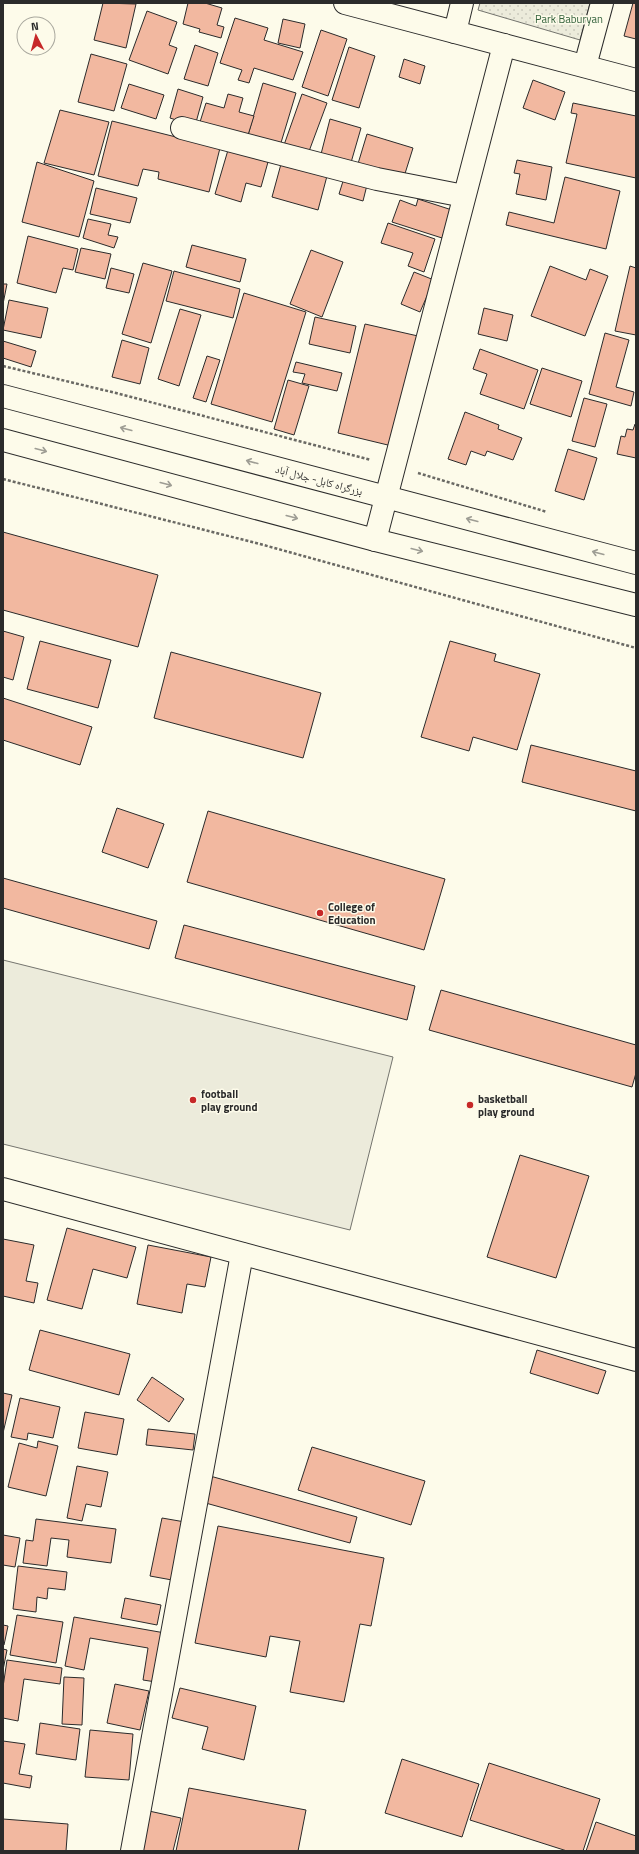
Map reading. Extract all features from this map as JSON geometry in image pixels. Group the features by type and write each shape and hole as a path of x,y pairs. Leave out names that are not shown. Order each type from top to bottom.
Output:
{"main road":[{"path":"345,3 636,80"},
{"path":"455,32 462,3"},
{"path":"585,66 602,3"},
{"path":"375,540 504,45"},
{"path":"182,128 377,179 464,196"},
{"name":"بزرگراه کابل- جلال آباد","path":"3,396 636,563"},
{"path":"3,440 375,540 636,605"},
{"path":"3,1189 636,1360"},
{"path":"132,1851 242,1254"}],"path":[{"path":"3,366 116,393 394,466 553,514"},
{"path":"3,479 260,544 636,648"}],"green space":[{"name":"Park Baburyan","path":"480,3 590,3 580,40 478,10"},
{"name":"football play ground","path":"3,960 393,1057 350,1230 3,1144"}],"building":[{"path":"103,3 136,4 126,48 94,40"},
{"path":"188,3 205,3 222,8 217,25 224,27 221,38 199,32 200,29 183,24"},
{"path":"633,3 636,3 636,39 624,36"},
{"path":"147,11 177,22 169,45 177,48 168,74 129,60"},
{"path":"235,18 268,28 264,40 303,52 293,80 254,68 249,83 238,80 242,70 220,63"},
{"path":"283,19 305,24 300,48 278,43"},
{"path":"321,30 347,39 328,96 302,87"},
{"path":"195,45 218,53 208,86 184,79"},
{"path":"349,47 375,56 359,108 332,100"},
{"path":"91,54 127,64 114,111 78,102"},
{"path":"404,59 425,66 420,84 399,77"},
{"path":"533,80 565,92 555,120 523,108"},
{"path":"263,83 296,93 280,146 248,135"},
{"path":"129,84 164,95 156,119 121,108"},
{"path":"178,89 203,97 195,126 170,118"},
{"path":"228,94 243,98 239,112 254,116 248,135 200,122 206,103 224,108"},
{"path":"302,94 327,103 308,154 284,145"},
{"path":"573,103 636,116 636,178 566,163 577,114 571,113"},
{"path":"60,110 109,122 94,175 44,163"},
{"path":"330,119 361,128 350,166 320,158"},
{"path":"112,121 220,148 209,192 158,179 159,172 143,169 138,186 98,176"},
{"path":"367,134 413,148 403,180 357,167"},
{"path":"228,150 268,162 261,187 246,183 241,202 215,194"},
{"path":"517,160 552,167 546,200 516,194 520,174 514,173"},
{"path":"37,162 94,181 79,237 22,222"},
{"path":"281,164 327,176 318,210 272,197"},
{"path":"565,177 620,191 606,249 506,225 509,212 554,223"},
{"path":"344,178 367,185 363,201 339,194"},
{"path":"96,188 137,198 130,223 90,214"},
{"path":"418,199 452,210 442,238 392,222 400,200 416,206"},
{"path":"88,219 111,224 108,235 118,237 114,248 83,238"},
{"path":"388,223 435,239 424,272 408,266 413,253 381,243"},
{"path":"28,236 78,249 73,270 63,268 56,293 17,283"},
{"path":"192,245 246,259 240,282 186,267"},
{"path":"81,248 111,254 105,279 75,272"},
{"path":"311,250 343,262 322,317 290,304"},
{"path":"143,263 172,271 151,343 122,334"},
{"path":"550,266 586,280 590,269 608,276 585,336 531,316"},
{"path":"630,266 636,268 636,335 615,331"},
{"path":"111,268 134,274 129,293 106,288"},
{"path":"174,271 240,289 233,318 166,301"},
{"path":"414,272 434,280 420,312 401,304"},
{"path":"3,284 7,284 3,304"},
{"path":"244,293 306,312 272,422 211,404"},
{"path":"9,300 48,308 41,338 3,330"},
{"path":"484,308 513,315 507,341 478,334"},
{"path":"180,309 201,315 179,386 158,379"},
{"path":"315,317 356,326 350,353 309,344"},
{"path":"365,324 418,336 392,446 338,433"},
{"path":"605,333 629,340 616,387 634,392 631,406 589,394"},
{"path":"122,340 149,348 140,384 112,377"},
{"path":"3,341 36,351 31,367 3,358"},
{"path":"480,349 538,370 524,409 480,394 487,374 473,369"},
{"path":"207,356 220,360 206,402 193,398"},
{"path":"296,362 342,373 337,391 302,383 305,374 293,372"},
{"path":"542,368 582,381 571,417 530,404"},
{"path":"288,380 309,386 294,435 274,429"},
{"path":"584,398 607,404 595,447 572,441"},
{"path":"465,412 499,425 498,429 522,438 513,460 487,451 485,456 471,451 466,465 448,459"},
{"path":"635,424 636,458 617,454 621,436 625,437 627,429 633,430"},
{"path":"568,449 597,458 584,500 555,491"},
{"path":"3,532 158,575 138,647 3,610"},
{"path":"3,631 24,637 13,680 3,677"},
{"path":"40,641 111,660 98,708 27,689"},
{"path":"450,641 496,654 494,661 540,674 517,750 473,737 469,751 421,737"},
{"path":"171,652 321,693 303,758 154,718"},
{"path":"3,698 92,727 80,765 3,740"},
{"path":"531,745 636,771 636,811 522,782"},
{"path":"117,808 164,824 148,868 102,852"},
{"path":"208,811 445,879 424,950 187,882"},
{"path":"3,878 157,921 149,949 3,908"},
{"path":"184,925 415,986 407,1020 175,958"},
{"path":"441,990 636,1045 636,1073 632,1087 429,1030"},
{"path":"520,1155 589,1176 556,1278 487,1257"},
{"path":"67,1228 136,1247 127,1278 93,1269 82,1309 47,1300"},
{"path":"3,1239 34,1245 26,1281 38,1283 34,1303 3,1296"},
{"path":"148,1245 211,1257 205,1287 187,1284 182,1313 137,1304"},
{"path":"40,1330 130,1354 119,1395 29,1370"},
{"path":"537,1350 606,1371 598,1394 530,1373"},
{"path":"152,1377 184,1399 169,1422 137,1400"},
{"path":"3,1393 12,1395 3,1433"},
{"path":"20,1398 60,1407 53,1438 28,1433 27,1440 11,1437"},
{"path":"85,1412 124,1419 117,1455 78,1448"},
{"path":"148,1429 195,1434 193,1450 146,1445"},
{"path":"38,1441 58,1446 46,1496 8,1487 19,1443 37,1448"},
{"path":"312,1447 425,1481 411,1525 298,1490"},
{"path":"77,1466 108,1472 101,1507 86,1504 82,1521 67,1518"},
{"path":"210,1476 357,1517 350,1543 202,1502"},
{"path":"162,1518 185,1522 172,1580 150,1576"},
{"path":"36,1519 116,1529 111,1563 67,1557 69,1540 51,1538 47,1566 23,1563 26,1540 33,1541"},
{"path":"218,1526 384,1558 371,1626 360,1624 344,1702 290,1692 300,1641 270,1636 266,1657 195,1643"},
{"path":"3,1535 20,1538 15,1567 3,1565"},
{"path":"18,1566 67,1572 65,1590 48,1588 47,1599 37,1597 36,1612 13,1609"},
{"path":"125,1598 161,1605 157,1625 121,1618"},
{"path":"17,1615 63,1622 56,1663 10,1655"},
{"path":"74,1617 165,1633 156,1682 143,1680 148,1648 90,1638 84,1670 65,1666"},
{"path":"3,1625 8,1626 4,1645 3,1645"},
{"path":"3,1649 7,1650 3,1670"},
{"path":"7,1660 62,1668 60,1684 24,1679 18,1721 3,1718 3,1687"},
{"path":"64,1677 84,1678 82,1725 62,1724"},
{"path":"115,1684 149,1691 140,1730 107,1723"},
{"path":"180,1688 256,1706 244,1760 202,1749 208,1727 172,1718"},
{"path":"40,1723 80,1729 76,1760 36,1754"},
{"path":"90,1730 133,1734 129,1780 85,1777"},
{"path":"3,1741 25,1744 19,1774 32,1776 30,1788 3,1783"},
{"path":"402,1759 479,1784 462,1837 385,1813"},
{"path":"489,1763 600,1799 583,1851 567,1851 470,1820"},
{"path":"189,1788 306,1810 298,1851 176,1851"},
{"path":"149,1811 181,1818 173,1851 140,1851"},
{"path":"3,1819 68,1824 66,1851 3,1851"},
{"path":"596,1822 636,1836 636,1851 586,1851"}],"place":[{"name":"College of Education","path":"320,913"},
{"name":"football play ground","path":"193,1100"},
{"name":"basketball play ground","path":"470,1105"}]}
